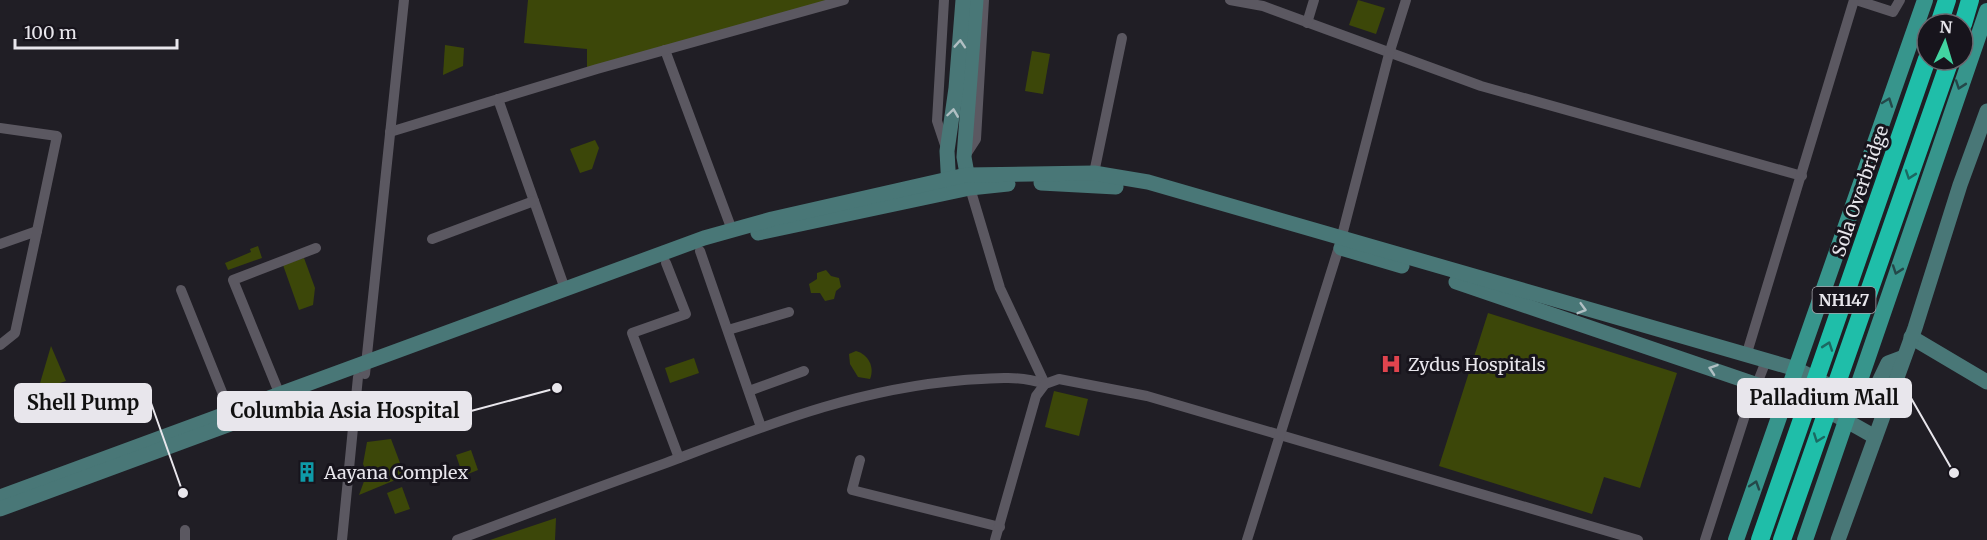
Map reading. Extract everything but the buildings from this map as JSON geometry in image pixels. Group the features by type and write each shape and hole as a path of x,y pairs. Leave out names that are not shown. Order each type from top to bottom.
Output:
{"highway":[{"name":"Sola Overbridge","path":"1760,540 1922,72"},
{"name":"NH147","path":"1782,540 1946,72"}],"main road":[{"path":"963,0 964,157 968,181"},
{"path":"948,186 947,151 963,88 976,0"},
{"path":"1736,540 1786,391 1796,369 1925,0"},
{"path":"1805,540 1987,10"},
{"path":"1838,540 1913,333 1960,185 1987,111"},
{"path":"0,509 363,371 700,251 774,229 968,181 1094,173 1148,182 1340,242 1528,304 1758,385 1786,391 1875,437"},
{"path":"968,181 1098,184 1127,189 1340,242 1796,369 1854,396 1864,398 1876,388 1888,363 1904,357"},
{"path":"0,497 280,394 363,371 565,289 732,230 948,186"},
{"path":"1913,333 1987,370"},
{"path":"1913,333 1987,382"}],"street":[{"path":"342,540 404,0"},
{"path":"390,132 665,50 844,0"},
{"path":"944,0 937,122 947,151"},
{"path":"964,157 976,139 984,0"},
{"path":"1230,0 1263,6 1481,86 1802,176"},
{"path":"1306,23 1314,0"},
{"path":"1247,540 1340,242 1389,54 1406,0"},
{"path":"1746,356 1855,0 1893,12 1900,0"},
{"path":"1094,173 1122,38"},
{"path":"665,50 732,230"},
{"path":"498,99 565,289"},
{"path":"0,128 57,136 15,333 0,345"},
{"path":"968,181 1000,288 1045,384"},
{"path":"432,239 534,201"},
{"path":"0,244 37,231"},
{"path":"280,394 233,280 316,248"},
{"path":"700,251 761,427"},
{"path":"666,263 686,314 632,333 679,458"},
{"path":"181,290 230,412"},
{"path":"728,330 789,312"},
{"path":"1705,540 1747,410 1766,361"},
{"path":"749,391 804,371"},
{"path":"457,540 761,427 855,397 937,382 1001,377 1027,378 1045,384"},
{"path":"995,540 1036,396 1045,384 1059,379 1147,396 1638,540"},
{"path":"860,460 852,490 1000,527"}],"green space":[{"path":"528,0 835,0 587,69 587,49 524,43"},
{"path":"1358,0 1385,8 1376,34 1349,25"},
{"path":"445,45 464,48 463,66 443,75"},
{"path":"1032,51 1050,54 1043,94 1025,91"},
{"path":"595,140 599,148 592,169 580,173 570,149"},
{"path":"258,246 262,258 228,270 225,263 251,252 250,249"},
{"path":"304,258 315,288 313,305 299,310 283,265"},
{"path":"826,270 831,276 839,278 841,287 836,291 834,299 825,301 820,293 811,293 809,284 817,279 817,273"},
{"path":"1488,313 1677,373 1640,488 1604,477 1592,514 1439,466"},
{"path":"51,346 66,381 38,390"},
{"path":"856,351 867,358 871,366 870,379 858,377 850,364 849,354"},
{"path":"694,358 699,373 670,383 665,368"},
{"path":"1054,391 1088,399 1079,436 1045,427"},
{"path":"391,439 405,476 359,495 367,473 363,464 367,442"},
{"path":"471,450 478,470 463,476 456,455"},
{"path":"402,487 410,509 395,514 387,493"},
{"path":"556,518 555,540 490,540"}],"place":[{"name":"Zydus Hospitals","path":"1391,364"},
{"name":"Columbia Asia Hospital","path":"557,388"},
{"name":"Aayana Complex","path":"307,472"},
{"name":"Palladium Mall","path":"1954,473"},
{"name":"Shell Pump","path":"183,493"}]}
